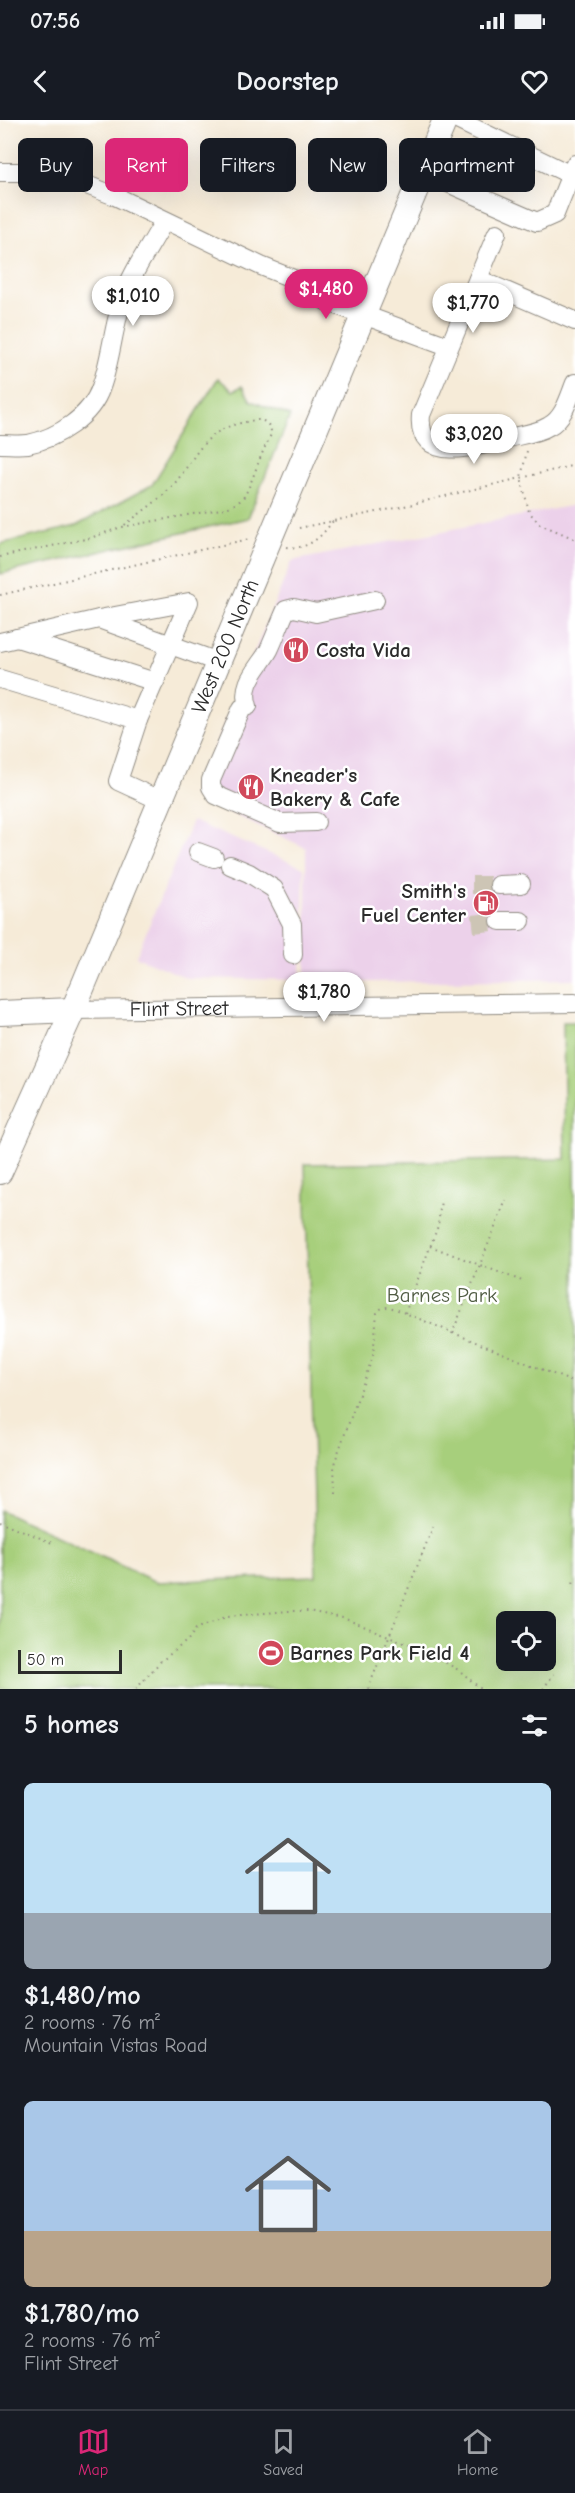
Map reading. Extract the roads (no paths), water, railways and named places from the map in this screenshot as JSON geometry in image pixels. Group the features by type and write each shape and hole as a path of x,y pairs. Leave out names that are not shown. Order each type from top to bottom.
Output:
{"main road":[{"name":"West 200 North","path":"437,138 445,120"},
{"name":"West 200 North","path":"0,1172 73,1010 415,192"},
{"name":"Flint Street","path":"0,1013 73,1010"}],"street":[{"path":"457,120 573,169 555,214 537,222 469,192"},
{"path":"0,172 33,172 74,180 115,196 261,266 314,287 326,301 367,307 448,346"},
{"path":"0,444 27,444 59,434 82,416 92,403 101,389 112,336 124,295 164,221"},
{"path":"497,233 448,346 421,415 420,427 427,440 449,450 476,447 549,427 557,420 565,407 575,383"},
{"path":"478,279 575,321"},
{"path":"316,822 280,823 216,795 211,787 211,780 242,708 248,706 244,696 251,674 268,651 286,610 294,608 316,613 375,600"},
{"path":"8,640 99,619 189,602 138,720 118,781 159,800"},
{"path":"99,619 218,662"},
{"path":"8,640 155,682"},
{"path":"0,679 138,720"},
{"path":"214,858 249,873 274,889 292,924 293,955"},
{"path":"499,885 522,884"},
{"path":"500,921 521,921"},
{"name":"Flint Street","path":"73,1010 575,1003"}],"tunnel":[{"path":"472,885 499,885"},
{"path":"473,924 500,921"}],"place":[{"name":"Costa Vida","path":"296,650"},
{"name":"Kneader's Bakery & Cafe","path":"251,787"},
{"name":"Smith's Fuel Center","path":"486,903"},
{"name":"Barnes Park Field 4","path":"271,1653"}],"park label":[{"name":"Barnes Park","path":"442,1295"}]}
